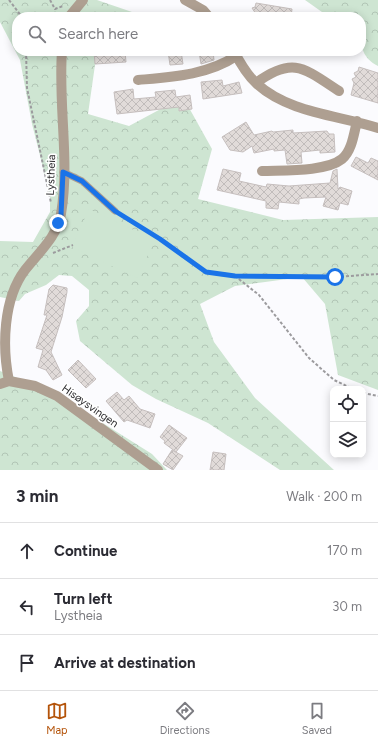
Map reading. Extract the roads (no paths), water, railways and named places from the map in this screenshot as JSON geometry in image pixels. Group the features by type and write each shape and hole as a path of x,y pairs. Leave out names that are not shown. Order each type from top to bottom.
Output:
{"street":[{"path":"73,12 82,0"},
{"path":"185,0 205,12"},
{"name":"Lystheia","path":"5,382 6,337 14,290 25,271 48,244 61,215 63,172 62,56"},
{"path":"138,80 176,76 214,68 231,56"},
{"path":"237,56 245,70 256,83 270,94 285,102 378,128"},
{"path":"256,83 273,71 288,66 314,75 339,91"},
{"path":"262,171 325,167 342,159 350,145 357,121"},
{"name":"Hisøysvingen","path":"5,382 35,386 57,396 158,470"}],"lane":[{"path":"63,172 82,181 115,211"}]}
